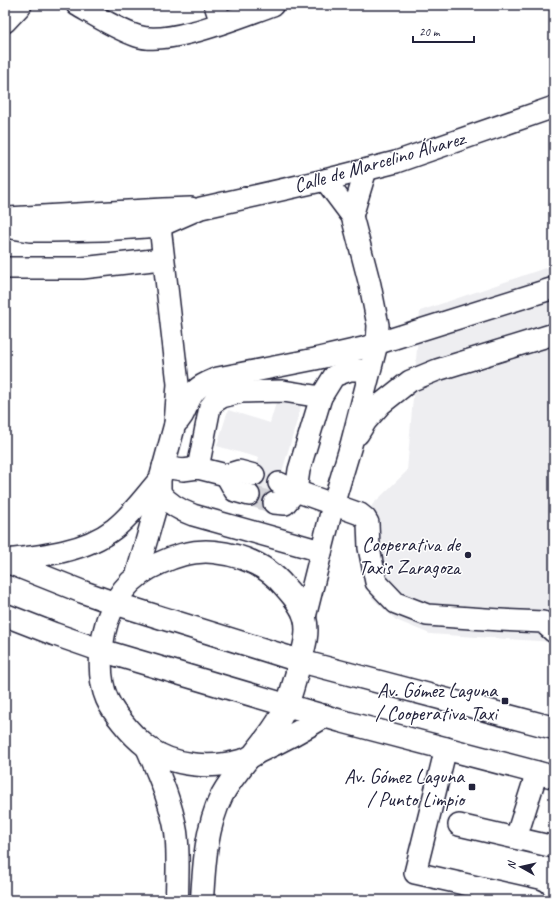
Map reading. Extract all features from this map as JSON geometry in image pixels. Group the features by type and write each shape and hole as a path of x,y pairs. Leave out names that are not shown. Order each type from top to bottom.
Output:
{"main road":[{"path":"202,900 204,861 213,819 230,781 250,757 275,726 286,705 306,638 305,617 295,598 279,579 256,563 241,556 211,552 196,552 182,555 154,566 136,577 114,602 106,625 100,650 101,678 107,698 117,715 131,732 147,747 160,755 183,763 215,765 232,763 250,757 290,737 325,716"},
{"path":"5,560 82,592 300,661 554,728"},
{"path":"5,615 100,650 286,705 546,774"},
{"path":"147,747 166,793 174,826 178,860 177,900"}],"street":[{"path":"5,22 20,5"},
{"path":"77,5 122,30 138,37 153,39 187,34 218,14 273,5"},
{"name":"Calle de Marcelino Álvarez","path":"5,227 30,231 52,231 103,230 160,226 201,208 325,180 396,162 554,107"},
{"path":"352,216 366,170"},
{"path":"305,617 333,505 351,445 377,344 378,325 370,286 352,216 325,180"},
{"name":"Calle de Marcelino Álvarez","path":"5,218 201,208"},
{"path":"136,577 175,424 178,384 160,226"},
{"path":"5,268 82,268 153,260"},
{"path":"175,424 182,419 196,390 209,381 230,375 338,354 377,344 554,288"},
{"path":"351,445 366,421 381,404 410,382 437,370 554,334"},
{"path":"337,375 339,364 338,354"},
{"path":"370,370 350,370 334,376 321,397 299,470 283,492 333,505 360,514 365,518 368,523 369,548 376,582 396,603 427,615 543,622 554,632"},
{"path":"198,468 210,408 214,402 222,397 242,392 283,391 321,397"},
{"path":"5,560 54,554 81,546 103,536 114,529 131,513 161,480 183,470 198,468 226,475 239,471 254,475"},
{"path":"226,475 235,491 249,495"},
{"path":"161,480 173,506 193,515 321,551"},
{"path":"446,748 415,873 535,900"},
{"path":"516,838 546,774"},
{"path":"459,825 554,847"}],"shaded area":[{"name":"Cooperativa de Taxis Zaragoza","path":"554,265 554,642 430,634 396,620 372,598 362,557 372,505 407,471 420,311"},
{"path":"278,396 302,403 271,510 246,503 259,458 217,446 228,410 270,423"}],"tunnel":[{"path":"249,495 274,503"}],"place":[{"name":"Cooperativa de Taxis Zaragoza","path":"468,555"},
{"name":"Av. Gómez Laguna / Cooperativa Taxi","path":"505,701"},
{"name":"Av. Gómez Laguna / Punto Limpio","path":"472,787"}]}
